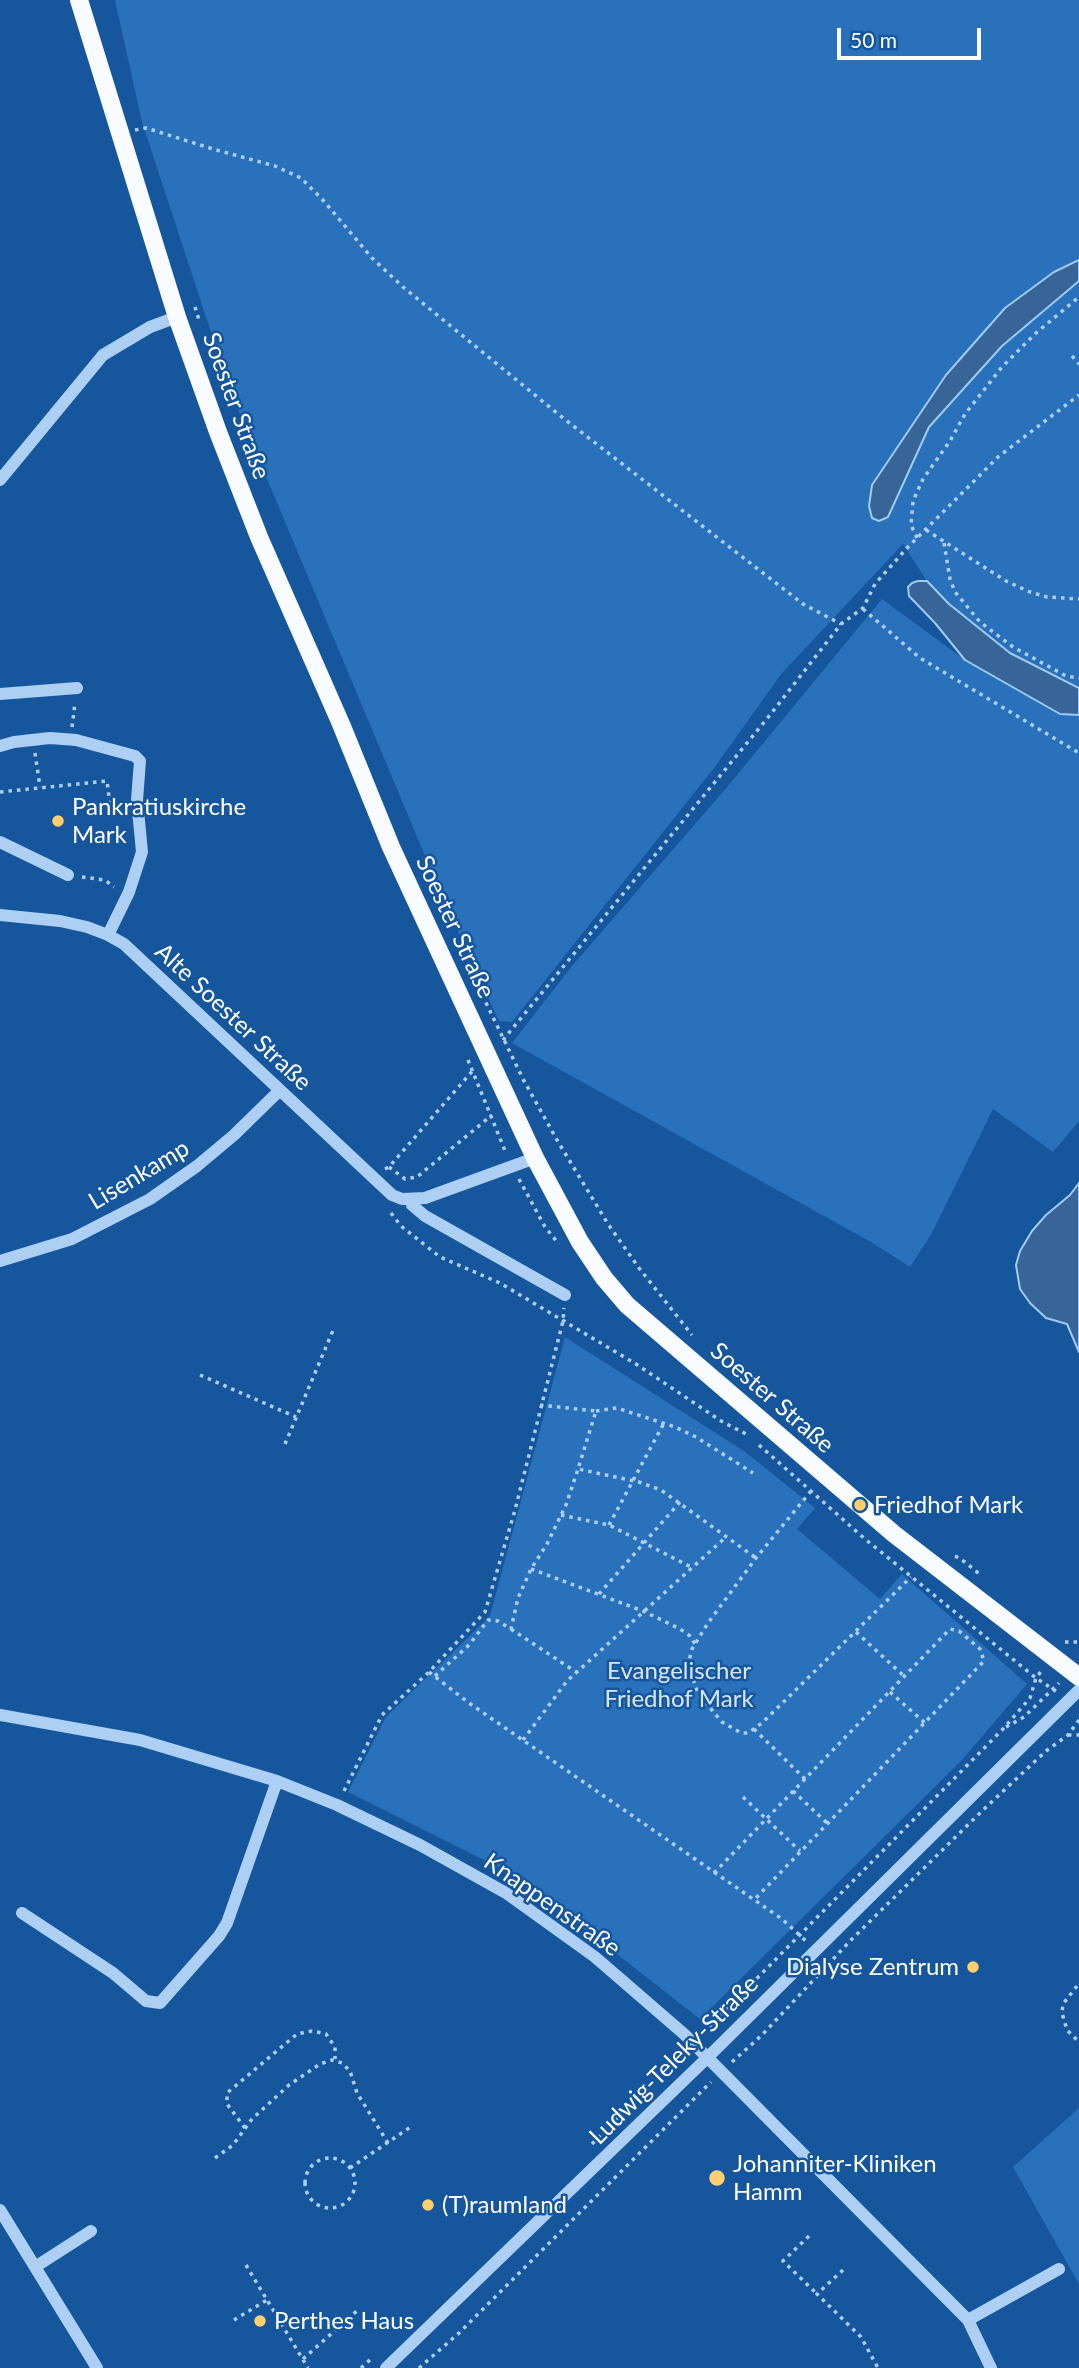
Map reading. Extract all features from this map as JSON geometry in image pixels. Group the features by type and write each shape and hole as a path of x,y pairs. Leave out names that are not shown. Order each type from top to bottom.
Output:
{"main road":[{"name":"Soester Straße","path":"79,0 177,317 259,537 391,846 486,1055 535,1158 580,1242 604,1278 627,1305 902,1540 1075,1674"}],"street":[{"path":"0,480 103,355 150,327 177,317"},
{"path":"0,694 77,688"},
{"path":"0,746 34,740 71,740 135,756 140,761 137,800 142,852 128,896 108,935"},
{"path":"0,842 68,875"},
{"name":"Alte Soester Straße","path":"0,915 60,922 108,935 124,944 392,1195 412,1200 412,1205 425,1216 565,1295"},
{"name":"Lisenkamp","path":"0,1261 72,1239 150,1199 234,1135 279,1090"},
{"path":"412,1200 425,1198 535,1158"},
{"name":"Ludwig-Teleky-Straße","path":"386,2368 706,2059 1079,1690"},
{"name":"Knappenstraße","path":"0,1715 141,1740 277,1781 337,1805 420,1845 506,1893 595,1957 692,2044 968,2320 991,2368"},
{"path":"22,1913 113,1973 146,2001 160,2003 219,1936 227,1923 277,1781"},
{"path":"0,2210 97,2368"},
{"path":"35,2267 91,2231"},
{"path":"968,2320 1059,2269"}],"path":[{"path":"136,130 146,128 275,166 300,178 322,199 372,258 414,296 563,418 803,604 841,624"},
{"path":"916,538 911,525 913,501 923,480 965,414 1002,367 1036,333 1079,297"},
{"path":"195,306 204,331"},
{"path":"1072,356 1079,364"},
{"path":"486,1055 504,1038 770,715 841,624 863,608 875,584 916,538 998,457 1079,395"},
{"path":"926,530 1006,581 1030,592 1047,597 1079,599"},
{"path":"944,543 955,592 980,622 1013,647 1066,676 1079,678"},
{"path":"863,608 920,658 1079,753"},
{"path":"71,740 77,688"},
{"path":"34,740 40,787"},
{"path":"0,792 107,781 111,813 128,811"},
{"path":"68,875 105,880 128,896"},
{"path":"466,962 532,1095 608,1224 686,1328"},
{"path":"472,1072 388,1167 405,1179 417,1177 490,1115 532,1095"},
{"path":"337,1805 382,1715 429,1672 485,1612 512,1523 563,1321 565,1295"},
{"path":"285,1444 334,1328"},
{"path":"200,1375 296,1417"},
{"path":"540,1405 596,1411 617,1408 664,1423 696,1437 753,1473"},
{"path":"511,1629 518,1598 561,1515 596,1411"},
{"path":"610,1525 664,1423"},
{"path":"578,1469 635,1481 661,1490 755,1558"},
{"path":"811,1491 755,1558 695,1644 689,1661 695,1686 722,1722 741,1733 754,1729 911,1577"},
{"path":"599,1594 680,1502"},
{"path":"561,1515 610,1525 691,1567"},
{"path":"523,1740 576,1672 726,1536"},
{"path":"531,1569 643,1611 680,1629 690,1636 695,1644"},
{"path":"485,1612 576,1672"},
{"path":"435,1676 469,1645 488,1620 498,1621"},
{"path":"714,1872 950,1629 959,1631 980,1649 984,1661 754,1900"},
{"path":"856,1632 905,1677"},
{"path":"1063,1643 1079,1642"},
{"path":"429,1672 782,1919 816,1950"},
{"path":"1003,1729 1024,1717 1075,1674"},
{"path":"587,2150 1003,1729 1030,1698 1036,1678"},
{"path":"890,1692 925,1723"},
{"path":"419,2368 459,2333 720,2072 762,2035 851,1940 983,1810 1046,1751 1068,1735 1079,1720"},
{"path":"754,1729 805,1779"},
{"path":"1068,1735 1079,1735"},
{"path":"793,1791 828,1823"},
{"path":"743,1797 800,1851"},
{"path":"1077,1986 1063,2004 1062,2013 1068,2030 1079,2042"},
{"path":"244,2129 227,2104 226,2093 298,2034 312,2031 326,2034 335,2047 335,2060"},
{"path":"215,2158 233,2145 260,2110 289,2085 320,2064 335,2060 350,2071 357,2093 388,2143"},
{"path":"350,2168 412,2126"},
{"path":"322,2158 336,2158 350,2168 355,2187 346,2202 332,2208 316,2204 310,2199 304,2180 306,2172 314,2163 322,2158"},
{"path":"809,2236 783,2261 861,2337 878,2368"},
{"path":"246,2265 308,2368"},
{"path":"817,2294 843,2270"},
{"path":"234,2320 267,2300"},
{"path":"302,2359 359,2309"},
{"path":"361,2368 380,2351"}],"green space":[{"path":"115,0 1079,0 1079,260 1054,272 1005,308 946,375 872,485 893,506 896,494 929,427 1002,346 1079,281 1079,688 1010,653 949,604 927,581 903,544 782,673 714,768 512,1022 499,1021 446,906 231,393 142,122"},
{"path":"882,599 965,660 1060,714 1079,715 1079,1121 1053,1152 993,1109 932,1233 910,1267 871,1242 512,1043 572,966 728,786"},
{"name":"Evangelischer Friedhof Mark","path":"565,1337 744,1451 815,1508 797,1529 880,1599 902,1574 1027,1684 961,1761 700,2019 518,1877 348,1792 386,1717 490,1616"},
{"path":"1079,2108 1079,2284 1013,2167"}],"shaded area":[{"path":"1079,260 1079,281 1002,346 929,427 888,517 879,521 872,518 869,506 872,485 946,375 1005,308 1054,272"},
{"path":"918,581 927,581 949,604 1010,653 1079,688 1079,715 1060,714 965,660 909,596 908,587"},
{"path":"1079,1183 1079,1352 1067,1324 1046,1318 1030,1303 1020,1289 1016,1265 1020,1251 1032,1231"}],"place":[{"name":"Pankratiuskirche Mark","path":"58,821"},
{"name":"Friedhof Mark","path":"860,1505"},
{"name":"Dialyse Zentrum","path":"973,1967"},
{"name":"Johanniter-Kliniken Hamm","path":"717,2178"},
{"name":"(T)raumland","path":"428,2205"},
{"name":"Perthes Haus","path":"260,2321"}]}
